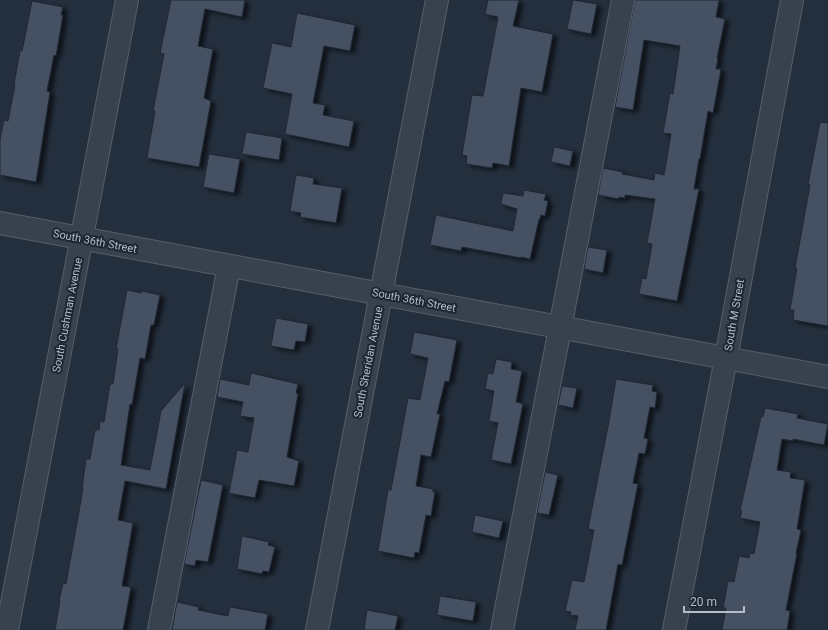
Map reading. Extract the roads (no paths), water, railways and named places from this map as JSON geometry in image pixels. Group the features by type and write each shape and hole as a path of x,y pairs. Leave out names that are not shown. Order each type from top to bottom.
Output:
{"street":[{"name":"South Cushman Avenue","path":"7,630 127,0"},
{"name":"South Sheridan Avenue","path":"317,630 437,0"},
{"path":"502,630 624,0"},
{"name":"South M Street","path":"674,630 792,0"},
{"name":"South 36th Street","path":"0,223 828,377"},
{"path":"159,630 228,266"}]}
